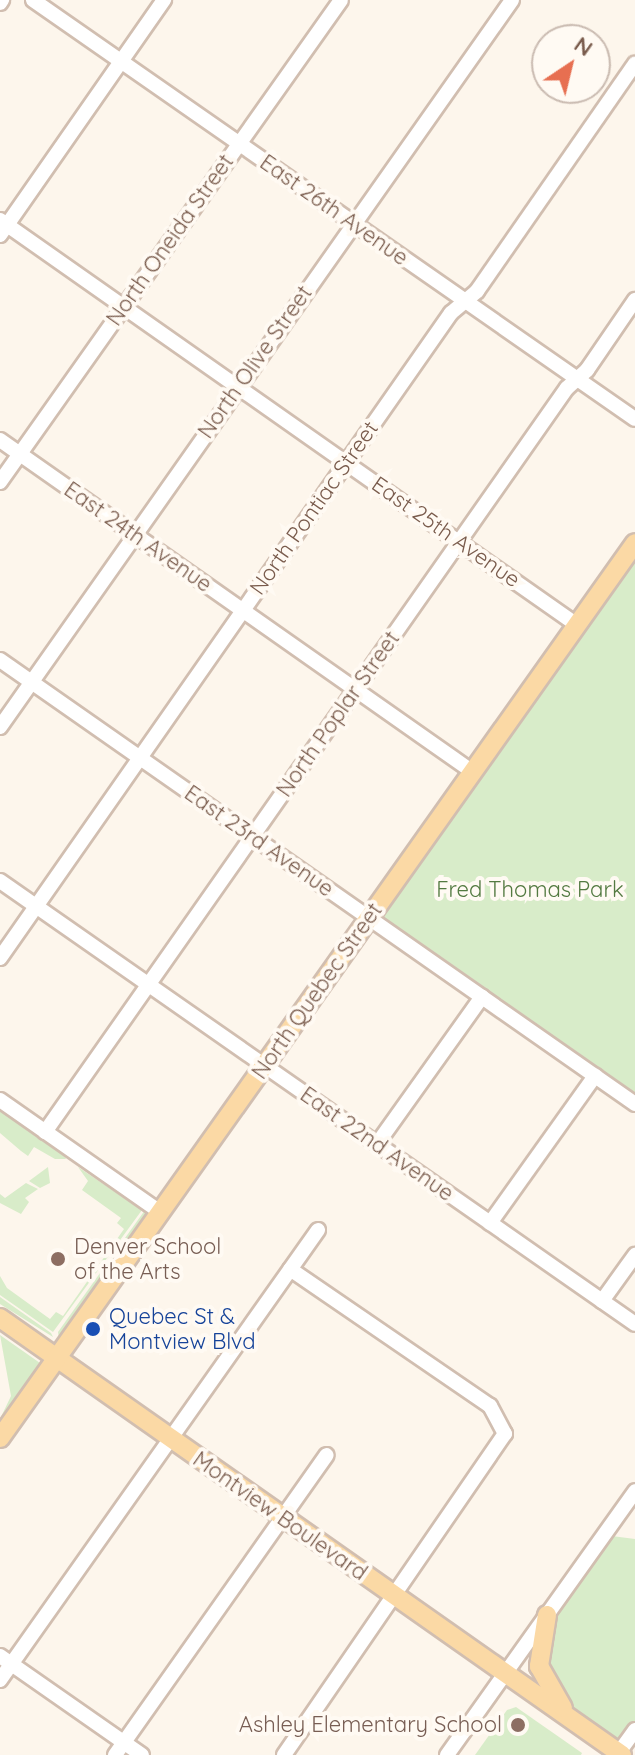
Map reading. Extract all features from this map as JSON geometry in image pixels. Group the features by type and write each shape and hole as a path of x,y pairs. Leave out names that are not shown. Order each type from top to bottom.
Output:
{"main road":[{"name":"North Quebec Street","path":"0,1438 635,543"},
{"name":"Montview Boulevard","path":"0,1318 619,1754"},
{"path":"547,1615 539,1666 572,1720"}],"street":[{"name":"East 26th Avenue","path":"33,0 635,419"},
{"path":"2,227 164,0"},
{"name":"North Oneida Street","path":"0,482 341,0"},
{"name":"North Olive Street","path":"0,727 512,0"},
{"name":"North Pontiac Street","path":"0,958 451,313 465,301 635,64"},
{"name":"East 25th Avenue","path":"2,227 123,306 577,625"},
{"name":"North Poplar Street","path":"45,1132 459,542 635,300"},
{"name":"East 24th Avenue","path":"0,440 473,772"},
{"name":"East 23rd Avenue","path":"0,660 635,1104"},
{"name":"East 22nd Avenue","path":"0,881 635,1324"},
{"path":"377,1144 482,997"},
{"path":"490,1223 595,1076"},
{"path":"0,1100 160,1212"},
{"path":"0,1680 6,1660 170,1440 318,1230"},
{"path":"602,1301 635,1255"},
{"path":"284,1755 500,1447 504,1426 490,1406 290,1269"},
{"path":"115,1755 327,1455"},
{"path":"447,1755 635,1491"},
{"path":"6,1660 142,1755"},
{"path":"619,1754 635,1730"}],"green space":[{"name":"Fred Thomas Park","path":"635,561 635,1093 383,917"},
{"path":"0,1111 66,1159 55,1159 34,1147 28,1156 21,1151 0,1133"},
{"path":"48,1167 50,1183 40,1188 29,1181"},
{"path":"78,1167 142,1210 53,1332 0,1295 0,1276 7,1288 50,1319 56,1312 63,1316 124,1229 117,1223 121,1218 82,1190 88,1181"},
{"path":"26,1183 38,1189 25,1198 29,1202 21,1214 0,1203 0,1194 5,1198"},
{"path":"145,1210 147,1214 59,1340 58,1332"},
{"path":"0,1297 51,1333 53,1337 0,1304"},
{"path":"0,1335 40,1363 0,1419 11,1396"},
{"path":"604,1535 635,1539 635,1730 618,1753 549,1691 541,1633"},
{"name":"Ashley Elementary School","path":"516,1707 581,1755 475,1755 507,1710"}],"place":[{"name":"Denver School of the Arts","path":"58,1259"},
{"name":"Quebec St & Montview Blvd","path":"93,1329"},
{"name":"Ashley Elementary School","path":"518,1725"}]}
